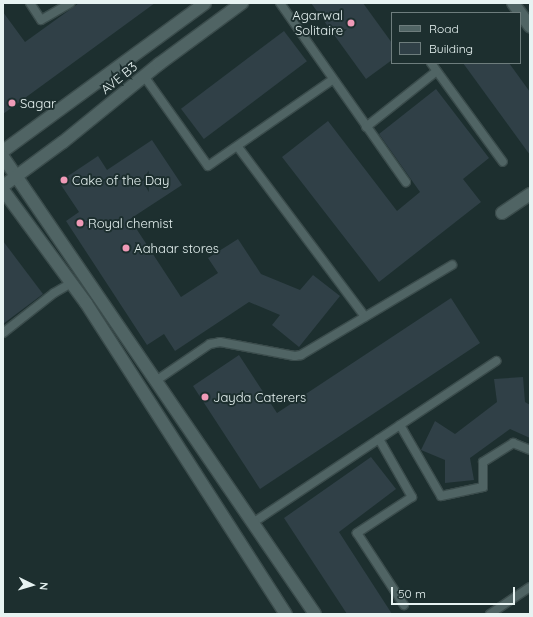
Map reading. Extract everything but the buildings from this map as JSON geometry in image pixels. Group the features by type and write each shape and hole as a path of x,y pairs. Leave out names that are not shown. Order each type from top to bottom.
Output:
{"street":[{"name":"AVE B3","path":"3,151 205,3"},
{"name":"AVE B3","path":"3,186 144,76 242,3"},
{"path":"514,3 520,12"},
{"path":"521,13 530,26"},
{"path":"3,157 254,522 315,614"},
{"path":"3,190 72,283 286,614"},
{"path":"502,213 530,194"}],"lane":[{"path":"30,3 41,20 71,3"},
{"path":"280,3 332,80 406,182"},
{"path":"432,64 504,162"},
{"path":"366,127 437,71"},
{"path":"144,76 208,166 238,147 332,80"},
{"path":"238,147 365,317"},
{"path":"157,380 210,344 229,342 295,356 301,355 452,264"},
{"path":"3,332 54,293 72,283"},
{"path":"254,522 496,361"},
{"path":"400,425 441,496 483,488 483,462 513,443 530,450"},
{"path":"379,439 412,497 356,533 404,605"},
{"path":"490,614 530,587"}],"place":[{"name":"Agarwal Solitaire","path":"351,23"},
{"name":"Sagar","path":"12,103"},
{"name":"Cake of the Day","path":"64,180"},
{"name":"Royal chemist","path":"80,223"},
{"name":"Aahaar stores","path":"126,248"},
{"name":"Jayda Caterers","path":"205,397"}]}
